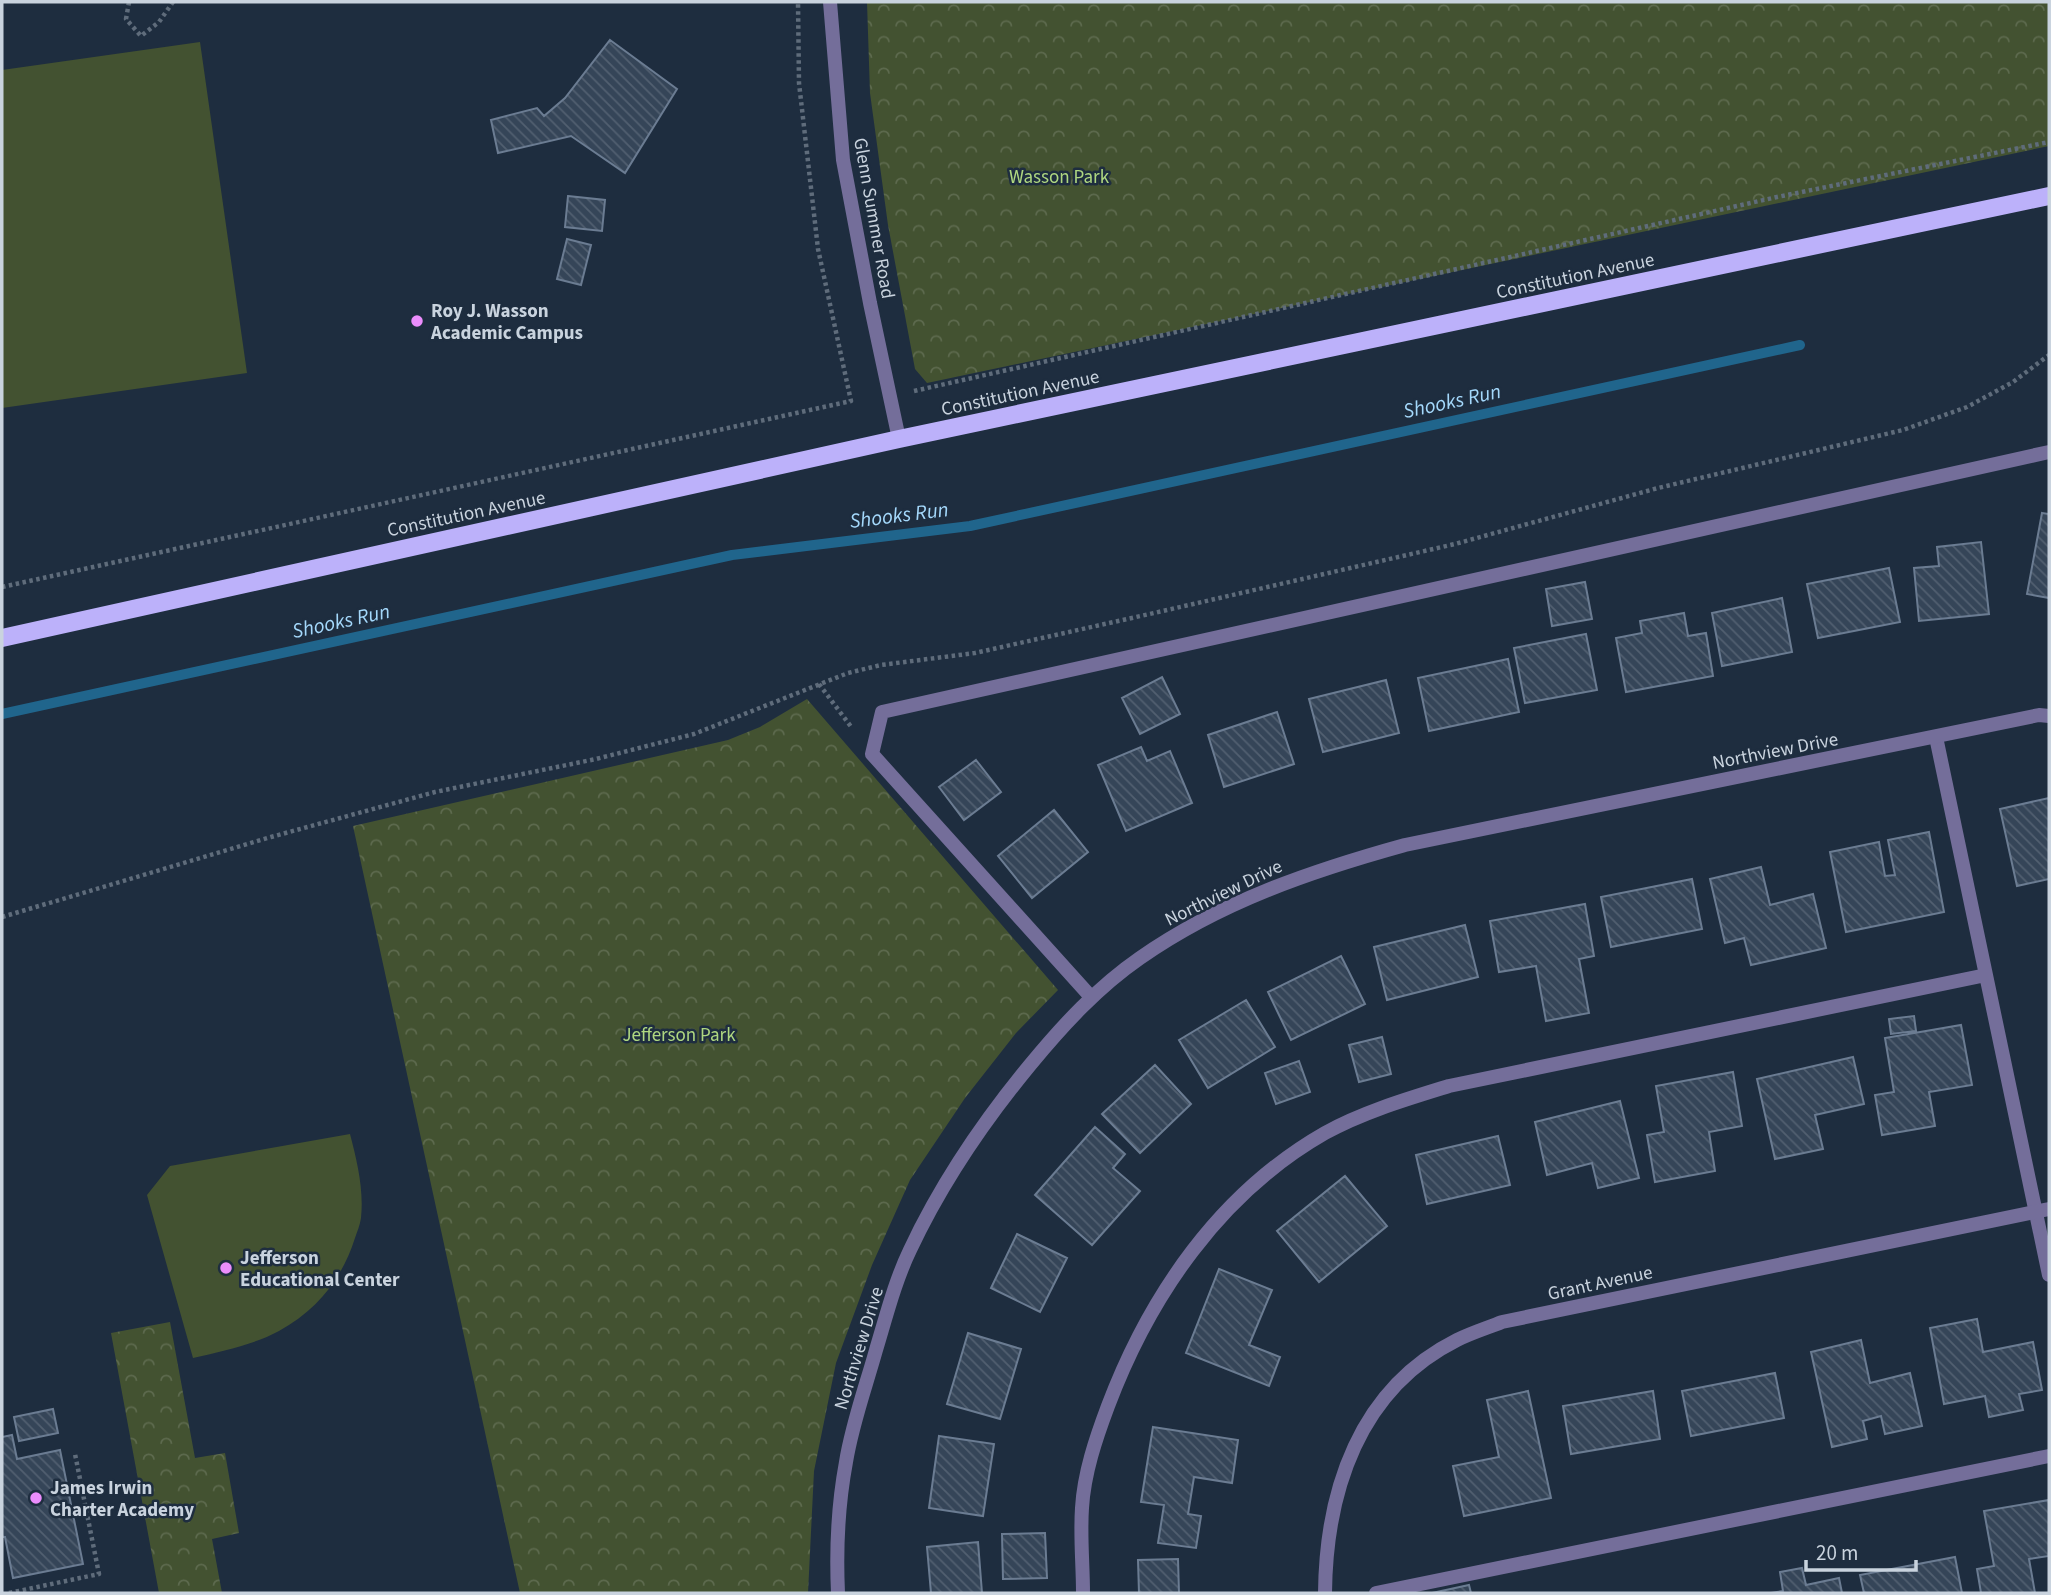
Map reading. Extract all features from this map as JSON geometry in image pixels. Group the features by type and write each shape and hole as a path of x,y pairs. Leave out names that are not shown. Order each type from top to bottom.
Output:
{"main road":[{"name":"Constitution Avenue","path":"2,638 899,439 2049,196"}],"street":[{"name":"Glenn Summer Road","path":"830,2 844,160 899,439"},
{"path":"1091,997 872,754 882,712 2049,452"},
{"name":"Northview Drive","path":"838,1593 838,1528 846,1460 882,1331 909,1251 955,1166 993,1110 1091,997 1139,958 1202,920 1268,888 1331,865 1405,845 2044,716"},
{"path":"1936,737 1986,975 2043,1210 2049,1275"},
{"path":"1083,1593 1082,1507 1095,1442 1119,1379 1143,1327 1177,1268 1220,1218 1264,1175 1325,1133 1393,1103 1448,1086 1986,975"},
{"name":"Grant Avenue","path":"1325,1593 1325,1552 1334,1504 1355,1444 1372,1412 1409,1372 1455,1341 1502,1322 2043,1210"},
{"path":"1376,1593 2049,1456"}],"path":[{"path":"129,2 126,19 141,36 159,22 173,2"},
{"path":"798,2 799,83 818,249 851,401"},
{"path":"2,587 851,401 890,396 1777,197 2049,142"},
{"path":"2,917 271,837 435,792 596,759 694,734 848,673 881,665 975,653 1442,547 1658,488 1903,430 1967,407 2013,382 2049,355"},
{"path":"819,684 872,754"},
{"path":"9,1593 99,1574 75,1454"}],"green space":[{"name":"Wasson Park","path":"867,2 2049,2 2049,146 927,383 915,369 888,225 870,93"},
{"path":"200,42 247,373 2,408 2,70"},
{"name":"Jefferson Park","path":"807,699 1058,990 1016,1033 965,1098 910,1180 872,1265 836,1363 814,1471 808,1593 520,1593 353,826 728,740 760,727"},
{"path":"350,1134 361,1186 361,1218 350,1253 335,1280 316,1303 279,1331 248,1344 193,1358 147,1195 170,1166"},
{"path":"170,1322 195,1458 225,1453 239,1533 212,1539 222,1593 159,1593 111,1333"}],"building":[{"path":"610,40 677,89 625,173 571,136 498,153 491,120 537,108 544,116 565,98"},
{"path":"568,196 605,200 602,231 565,227"},
{"path":"567,239 591,245 581,285 557,279"},
{"path":"2042,513 2049,514 2049,598 2027,594"},
{"path":"1981,542 1989,614 1919,621 1914,568 1939,566 1937,547"},
{"path":"1889,568 1900,622 1818,638 1807,584"},
{"path":"1585,582 1592,619 1552,626 1546,589"},
{"path":"1782,598 1792,652 1722,666 1712,613"},
{"path":"1684,613 1688,636 1706,633 1713,676 1626,692 1616,638 1642,633 1640,621"},
{"path":"1586,634 1597,690 1525,703 1514,648"},
{"path":"1508,659 1519,712 1429,731 1418,678"},
{"path":"1162,677 1180,714 1140,734 1122,698"},
{"path":"1386,680 1399,733 1323,752 1309,699"},
{"path":"1277,712 1294,764 1224,787 1208,735"},
{"path":"1141,747 1147,761 1170,751 1192,803 1126,831 1098,765"},
{"path":"976,760 1001,792 964,820 939,787"},
{"path":"2049,798 2049,879 2017,886 2000,809"},
{"path":"1054,810 1088,852 1032,898 998,856"},
{"path":"1929,832 1944,912 1846,932 1830,852 1879,842 1885,876 1895,875 1888,840"},
{"path":"1761,867 1770,905 1813,894 1826,948 1751,965 1744,938 1725,943 1710,879"},
{"path":"1692,879 1702,929 1611,947 1601,897"},
{"path":"1585,904 1594,956 1579,959 1589,1013 1546,1021 1536,966 1499,972 1490,921"},
{"path":"1465,925 1478,977 1387,1000 1374,947"},
{"path":"1341,956 1365,1004 1291,1040 1268,992"},
{"path":"1246,1000 1275,1047 1208,1088 1179,1040"},
{"path":"1914,1016 1916,1031 1891,1034 1889,1019"},
{"path":"1961,1025 1972,1085 1929,1092 1935,1126 1882,1135 1875,1095 1894,1092 1885,1038"},
{"path":"1382,1037 1391,1074 1359,1082 1349,1045"},
{"path":"1853,1057 1864,1104 1815,1115 1823,1149 1775,1159 1757,1079"},
{"path":"1299,1061 1310,1092 1276,1104 1265,1073"},
{"path":"1155,1065 1191,1104 1140,1153 1102,1114"},
{"path":"1733,1072 1742,1126 1709,1132 1715,1171 1655,1182 1647,1135 1664,1132 1656,1086"},
{"path":"1620,1101 1639,1178 1598,1188 1592,1163 1547,1175 1535,1122"},
{"path":"1095,1127 1125,1154 1113,1168 1140,1191 1092,1245 1035,1195"},
{"path":"1498,1136 1510,1185 1427,1204 1416,1155"},
{"path":"1345,1176 1387,1226 1319,1282 1277,1231"},
{"path":"1017,1234 1067,1258 1040,1312 991,1288"},
{"path":"1219,1269 1272,1290 1249,1345 1280,1357 1269,1386 1186,1353"},
{"path":"1977,1319 1983,1352 2033,1342 2042,1390 2019,1394 2023,1410 1989,1417 1985,1396 1944,1404 1930,1328"},
{"path":"968,1333 1021,1349 1000,1419 947,1404"},
{"path":"1861,1340 1870,1383 1910,1373 1922,1426 1885,1434 1881,1416 1863,1421 1867,1439 1832,1447 1811,1352"},
{"path":"1775,1373 1784,1418 1691,1436 1682,1391"},
{"path":"1528,1391 1551,1498 1464,1516 1453,1466 1499,1457 1487,1400"},
{"path":"1653,1391 1660,1439 1571,1454 1563,1406"},
{"path":"53,1409 58,1433 19,1441 14,1417"},
{"path":"1153,1427 1238,1440 1232,1483 1194,1477 1188,1514 1201,1516 1196,1548 1158,1543 1164,1505 1141,1502"},
{"name":"James Irwin Charter Academy","path":"12,1435 17,1459 60,1450 83,1564 13,1578 5,1537 2,1537 2,1437"},
{"path":"939,1436 994,1444 983,1516 929,1508"},
{"path":"2049,1500 2049,1556 2029,1559 2035,1593 1981,1593 1977,1569 1994,1566 1984,1511"},
{"path":"1045,1533 1047,1578 1003,1579 1002,1534"},
{"path":"978,1542 982,1593 931,1593 927,1547"},
{"path":"1955,1557 1962,1593 1864,1593 1860,1575"},
{"path":"1178,1559 1179,1593 1139,1593 1138,1560"},
{"path":"1802,1568 1806,1585 1839,1578 1842,1593 1771,1593 1783,1591 1780,1572"},
{"path":"1469,1585 1471,1593 1432,1593"}],"waterway":[{"name":"Shooks Run","path":"2,714 732,555 970,526 1800,345"}],"place":[{"name":"Roy J. Wasson Academic Campus","path":"417,321"},
{"name":"Jefferson Educational Center","path":"226,1268"},
{"name":"James Irwin Charter Academy","path":"36,1498"}]}
